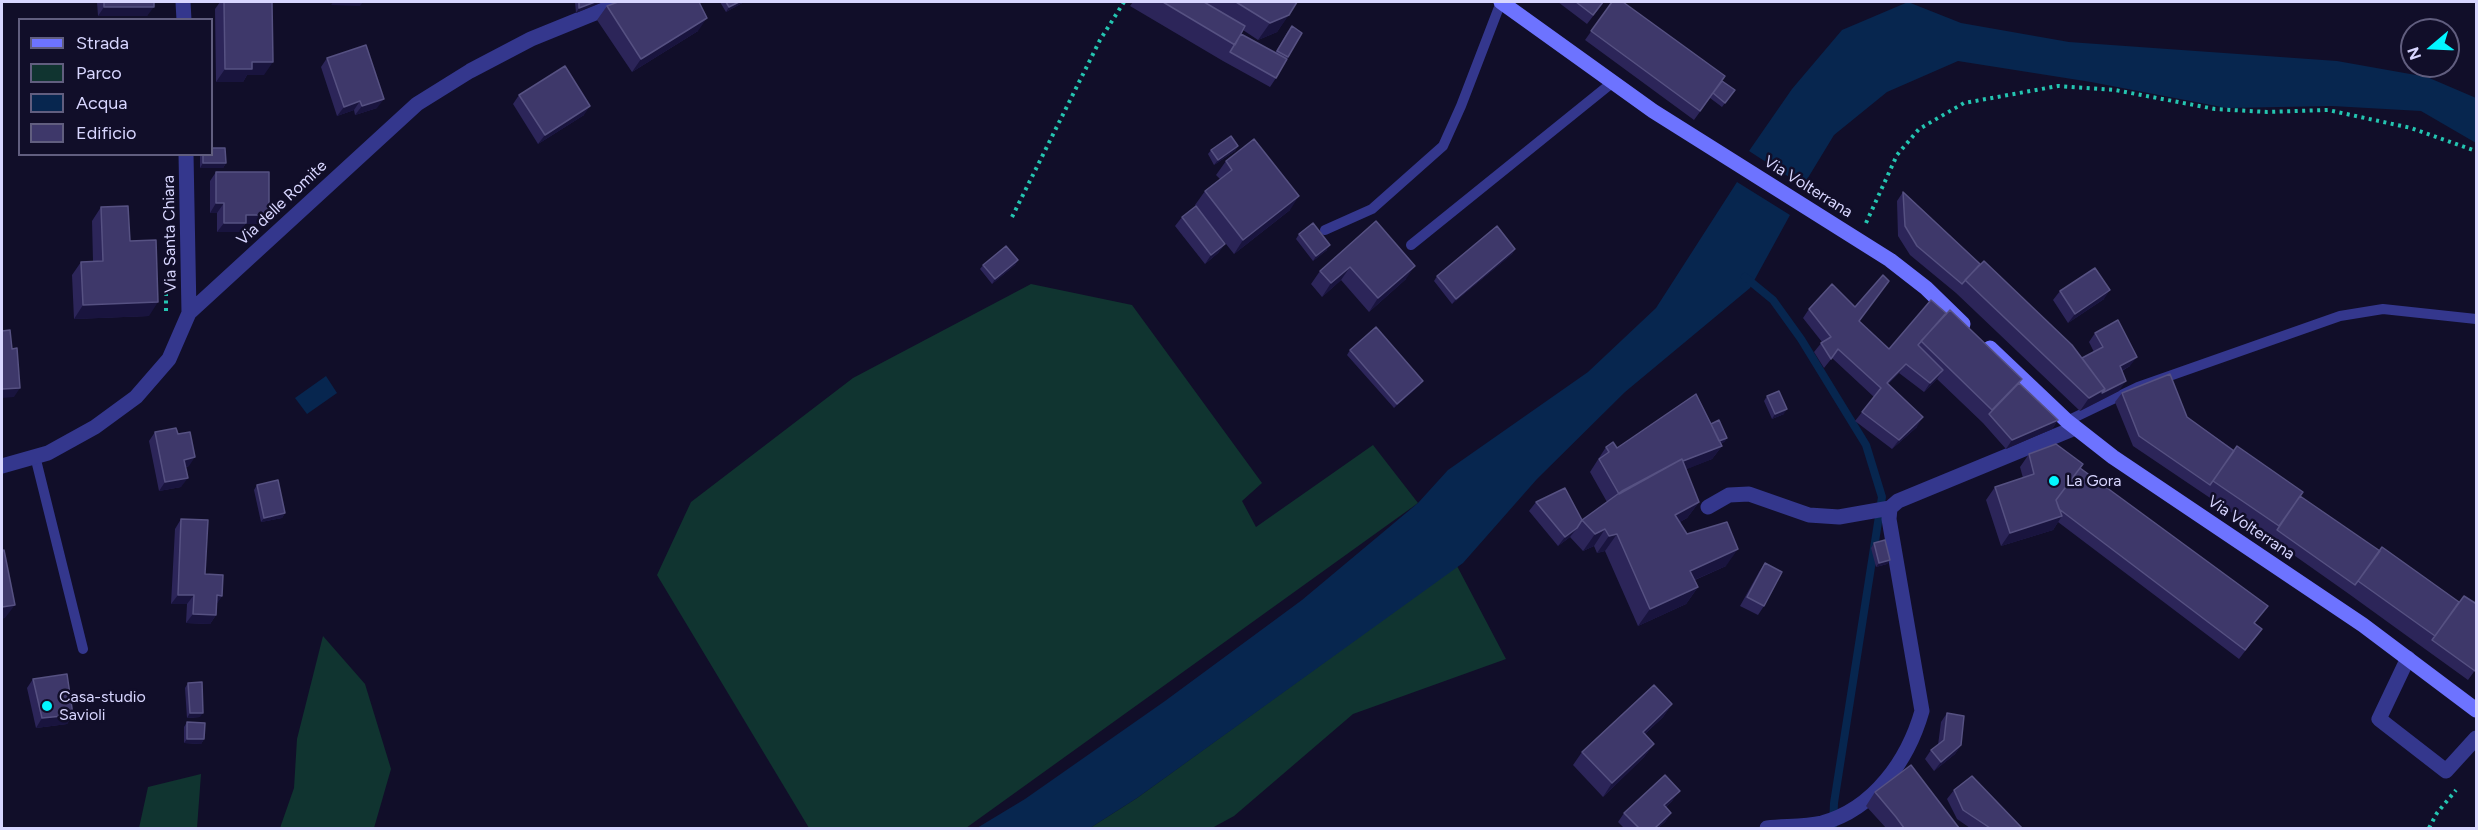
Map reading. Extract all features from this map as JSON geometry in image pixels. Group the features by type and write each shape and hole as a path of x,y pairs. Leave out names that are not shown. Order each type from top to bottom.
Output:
{"main road":[{"name":"Via Volterrana","path":"1501,2 1715,151 1854,231 1926,288 2071,425 2113,457 2408,658 2476,710"}],"street":[{"path":"183,2 184,18"},
{"name":"Via delle Romite","path":"2,466 48,453 95,427 136,397 169,359 189,313 417,104 470,71 531,39 622,2"},
{"name":"Via Santa Chiara","path":"186,156 189,313"},
{"path":"1708,507 1729,495 1749,494 1809,515 1839,517 1890,508 1898,501 2071,425"},
{"path":"1767,828 1820,823 1845,815 1870,796 1896,768 1915,737 1922,711 1889,519 1890,508"},
{"path":"2408,658 2379,719 2446,771 2476,738"}],"lane":[{"path":"1326,230 1372,209 1443,146 1501,2"},
{"path":"1411,245 1613,82"},
{"path":"2071,425 2138,387 2340,316 2383,309 2476,319"},
{"path":"35,456 83,648"}],"path":[{"path":"1012,217 1100,40 1124,2"},
{"path":"1854,231 1897,155 1919,129 1965,103 2058,86 2115,90 2215,109 2267,112 2328,110 2411,128 2476,151"},
{"path":"2429,828 2437,813 2457,789"}],"green space":[{"path":"1031,284 1132,305 1262,483 1242,501 1256,527 1373,445 1418,503 966,828 809,828 657,575 691,502 853,378"},
{"path":"1457,566 1506,659 1353,714 1234,816 1212,828 1090,828 1137,798"},
{"path":"323,636 365,684 391,769 374,828 280,828 294,788 297,739"},
{"path":"201,774 197,828 139,828 148,787"}],"water":[{"path":"1908,2 1961,23 2069,42 2337,61 2400,72 2400,78 2429,78 2476,98 2476,143 2421,111 2332,106 2227,108 2091,82 1958,61 1887,92 1834,135 1803,186 1749,151 1792,89 1842,30"},
{"path":"1737,182 1790,215 1750,288 1625,392 1537,479 1463,563 1137,798 1090,828 977,828 1025,799 1165,701 1302,600 1418,503 1448,470 1588,372 1656,308"},
{"path":"326,376 337,393 307,414 295,398"}],"building":[{"path":"104,2 154,2 154,7 104,7"},
{"path":"224,2 272,2 273,62 252,62 252,69 225,69"},
{"path":"579,2 595,2 579,8"},
{"path":"618,2 699,2 707,18 641,59 607,6"},
{"path":"726,2 739,2 729,7"},
{"path":"1163,2 1204,2 1245,26 1235,45"},
{"path":"1236,2 1297,2 1289,15 1270,23"},
{"path":"1576,2 1603,2 1593,15"},
{"path":"1612,2 1623,2 1725,76 1700,111 1591,31"},
{"path":"1292,26 1302,33 1288,57 1277,51"},
{"path":"1241,34 1287,59 1276,78 1230,52"},
{"path":"366,45 384,99 362,106 360,101 344,107 327,58"},
{"path":"565,66 590,106 545,135 519,95"},
{"path":"1722,81 1735,90 1725,103 1713,93"},
{"path":"1231,136 1238,146 1218,160 1211,150"},
{"path":"1254,139 1299,196 1243,240 1205,191 1232,170 1226,161"},
{"path":"213,148 225,148 226,163 203,163 203,156 213,156"},
{"path":"216,172 269,172 269,215 246,215 246,223 224,223 224,203 216,203"},
{"path":"1903,192 1980,264 1962,284 1917,246 1905,226"},
{"path":"128,206 130,241 156,240 158,302 83,305 81,262 103,261 101,207"},
{"path":"1196,206 1225,244 1211,255 1182,217"},
{"path":"1376,221 1415,266 1378,298 1350,267 1331,283 1320,271"},
{"path":"1313,223 1330,245 1316,256 1299,234"},
{"path":"1497,226 1515,249 1456,299 1437,276"},
{"path":"1006,246 1018,260 995,279 983,265"},
{"path":"1984,261 2072,345 2105,389 2089,398 1965,280"},
{"path":"2095,268 2110,290 2075,314 2060,291"},
{"path":"1883,275 1889,281 1859,321 1889,349 1931,300 1946,313 1918,345 1943,370 1930,383 1906,364 1887,383 1923,417 1899,440 1862,412 1881,388 1838,349 1831,359 1821,343 1831,337 1809,309 1832,284 1855,307"},
{"path":"1950,310 2022,379 1992,410 1921,341"},
{"path":"2118,320 2137,357 2120,366 2126,381 2102,393 2105,389 2082,358 2103,347 2095,333"},
{"path":"1376,327 1423,381 1397,404 1350,350"},
{"path":"10,330 12,349 17,348 20,388 2,389 2,331"},
{"path":"2170,374 2187,417 2234,451 2210,485 2139,436 2122,393"},
{"path":"2019,383 2058,420 2012,440 1989,414"},
{"path":"1779,391 1787,409 1775,414 1767,396"},
{"path":"1696,394 1722,446 1683,461 1682,459 1619,494 1599,459 1609,452 1606,447 1613,442 1617,448"},
{"path":"1719,420 1727,438 1719,441 1711,424"},
{"path":"176,428 178,434 190,432 195,457 184,460 188,478 165,482 155,432"},
{"path":"2056,444 2083,464 2056,500 2062,516 2010,533 1995,487 2034,474 2029,454"},
{"path":"2237,446 2303,492 2279,526 2213,481"},
{"path":"1682,459 1699,502 1675,515 1687,534 1727,522 1738,549 1690,571 1698,587 1650,609 1617,534 1609,536 1605,529 1595,534 1582,520 1622,491"},
{"path":"2080,468 2268,606 2254,623 2262,629 2245,650 2059,509 2056,500"},
{"path":"278,480 285,513 264,518 257,485"},
{"path":"1565,488 1582,520 1577,528 1565,537 1536,502"},
{"path":"2300,496 2380,551 2355,585 2277,530"},
{"path":"181,519 208,520 205,574 223,575 222,596 217,595 216,615 193,614 194,595 178,595"},
{"path":"1885,540 1890,560 1879,563 1874,543"},
{"path":"2382,547 2459,602 2435,636 2358,581"},
{"path":"4,550 15,605 2,607 2,551"},
{"path":"1765,563 1782,572 1764,606 1747,597"},
{"path":"2464,596 2475,603 2476,601 2475,671 2432,640"},
{"name":"Casa-studio Savioli","path":"67,674 73,715 42,718 33,679"},
{"path":"202,682 203,713 190,713 188,683"},
{"path":"1654,685 1672,704 1643,732 1654,744 1612,783 1582,752"},
{"path":"1947,713 1964,716 1961,745 1941,762 1931,750 1944,740"},
{"path":"187,722 205,723 204,739 187,739"},
{"path":"1911,765 1959,828 1904,828 1875,792"},
{"path":"1665,775 1680,791 1664,805 1671,813 1655,828 1639,828 1624,813"},
{"path":"1972,776 2022,828 1990,828 1963,810 1954,790"}],"waterway":[{"path":"1745,277 1773,300 1801,339 1866,445 1882,497 1834,803 1833,828"}],"place":[{"name":"La Gora","path":"2054,481"},
{"name":"Casa-studio Savioli","path":"47,706"}]}
